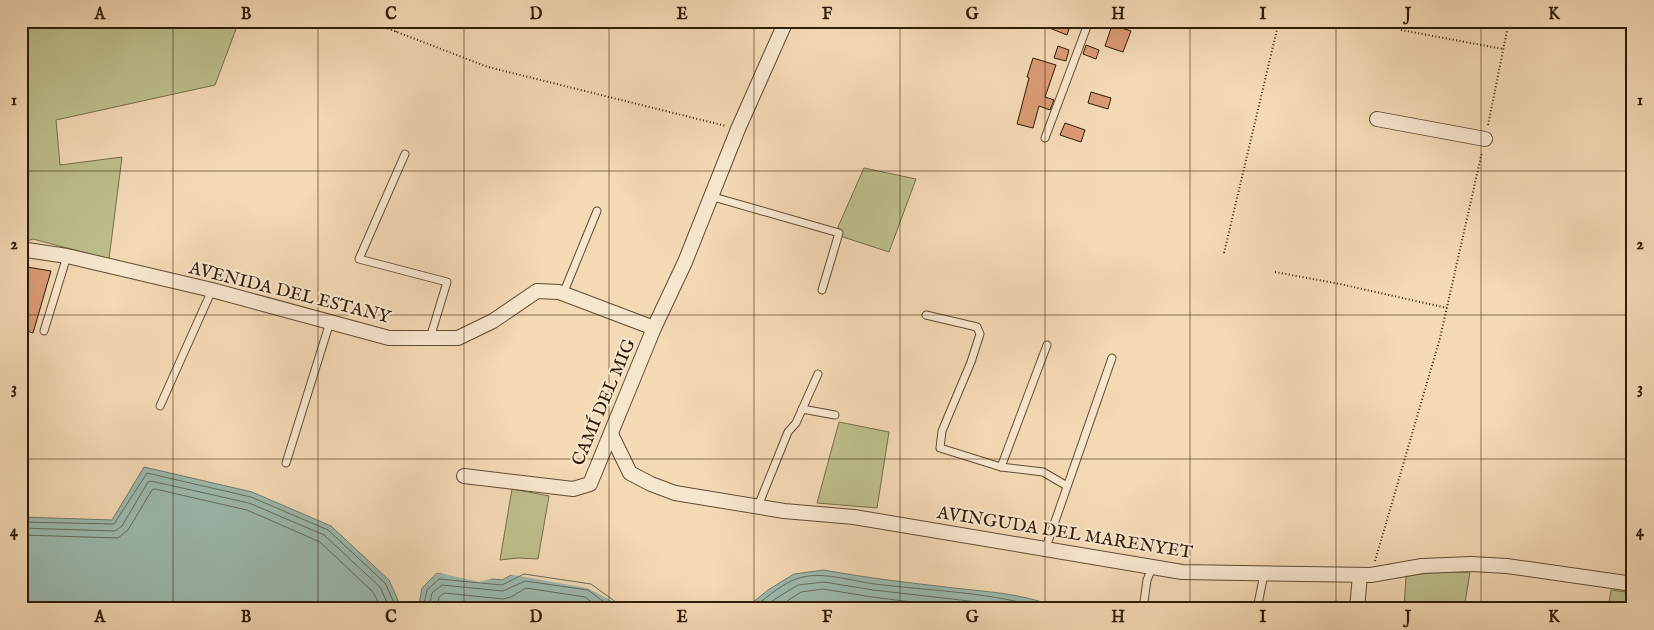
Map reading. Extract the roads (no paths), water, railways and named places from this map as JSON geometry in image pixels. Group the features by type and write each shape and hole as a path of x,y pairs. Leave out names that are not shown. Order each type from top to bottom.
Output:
{"street":[{"name":"CAMÍ DEL MIG","path":"464,476 573,489 590,484 654,328 685,262 738,129 786,21"},
{"path":"1377,118 1485,139"},
{"name":"AVENIDA DEL ESTANY","path":"21,252 27,250 67,256 212,290 389,338 458,338 494,321 537,291 562,294 654,328"},
{"name":"AVINGUDA DEL MARENYET","path":"611,434 630,473 651,484 675,493 784,511 854,517 1152,568 1182,572 1366,575 1422,566 1472,564 1507,566 1633,584"},
{"path":"1357,609 1366,575"}],"lane":[{"path":"1045,138 1089,21"},
{"path":"405,154 359,259 447,282 430,338"},
{"path":"710,196 839,233 822,290"},
{"path":"562,294 597,212"},
{"path":"44,331 67,256"},
{"path":"160,406 212,290"},
{"path":"926,315 977,327 980,334 942,431 940,448 1001,466 1043,472 1067,486"},
{"path":"286,463 330,322"},
{"path":"1001,466 1047,345"},
{"path":"1045,550 1112,358"},
{"path":"758,506 788,432 796,423 818,374"},
{"path":"802,410 835,415"},
{"path":"1142,609 1147,580 1152,568"},
{"path":"1257,609 1264,574"}],"water":[{"path":"144,467 252,492 331,526 389,580 402,609 21,609 21,517 112,520"},
{"path":"522,569 593,580 622,601 712,609 418,609 422,588 437,573 502,580"},
{"path":"824,570 889,580 1008,594 1035,600 1060,609 753,609 752,603 768,590 794,574"}]}
